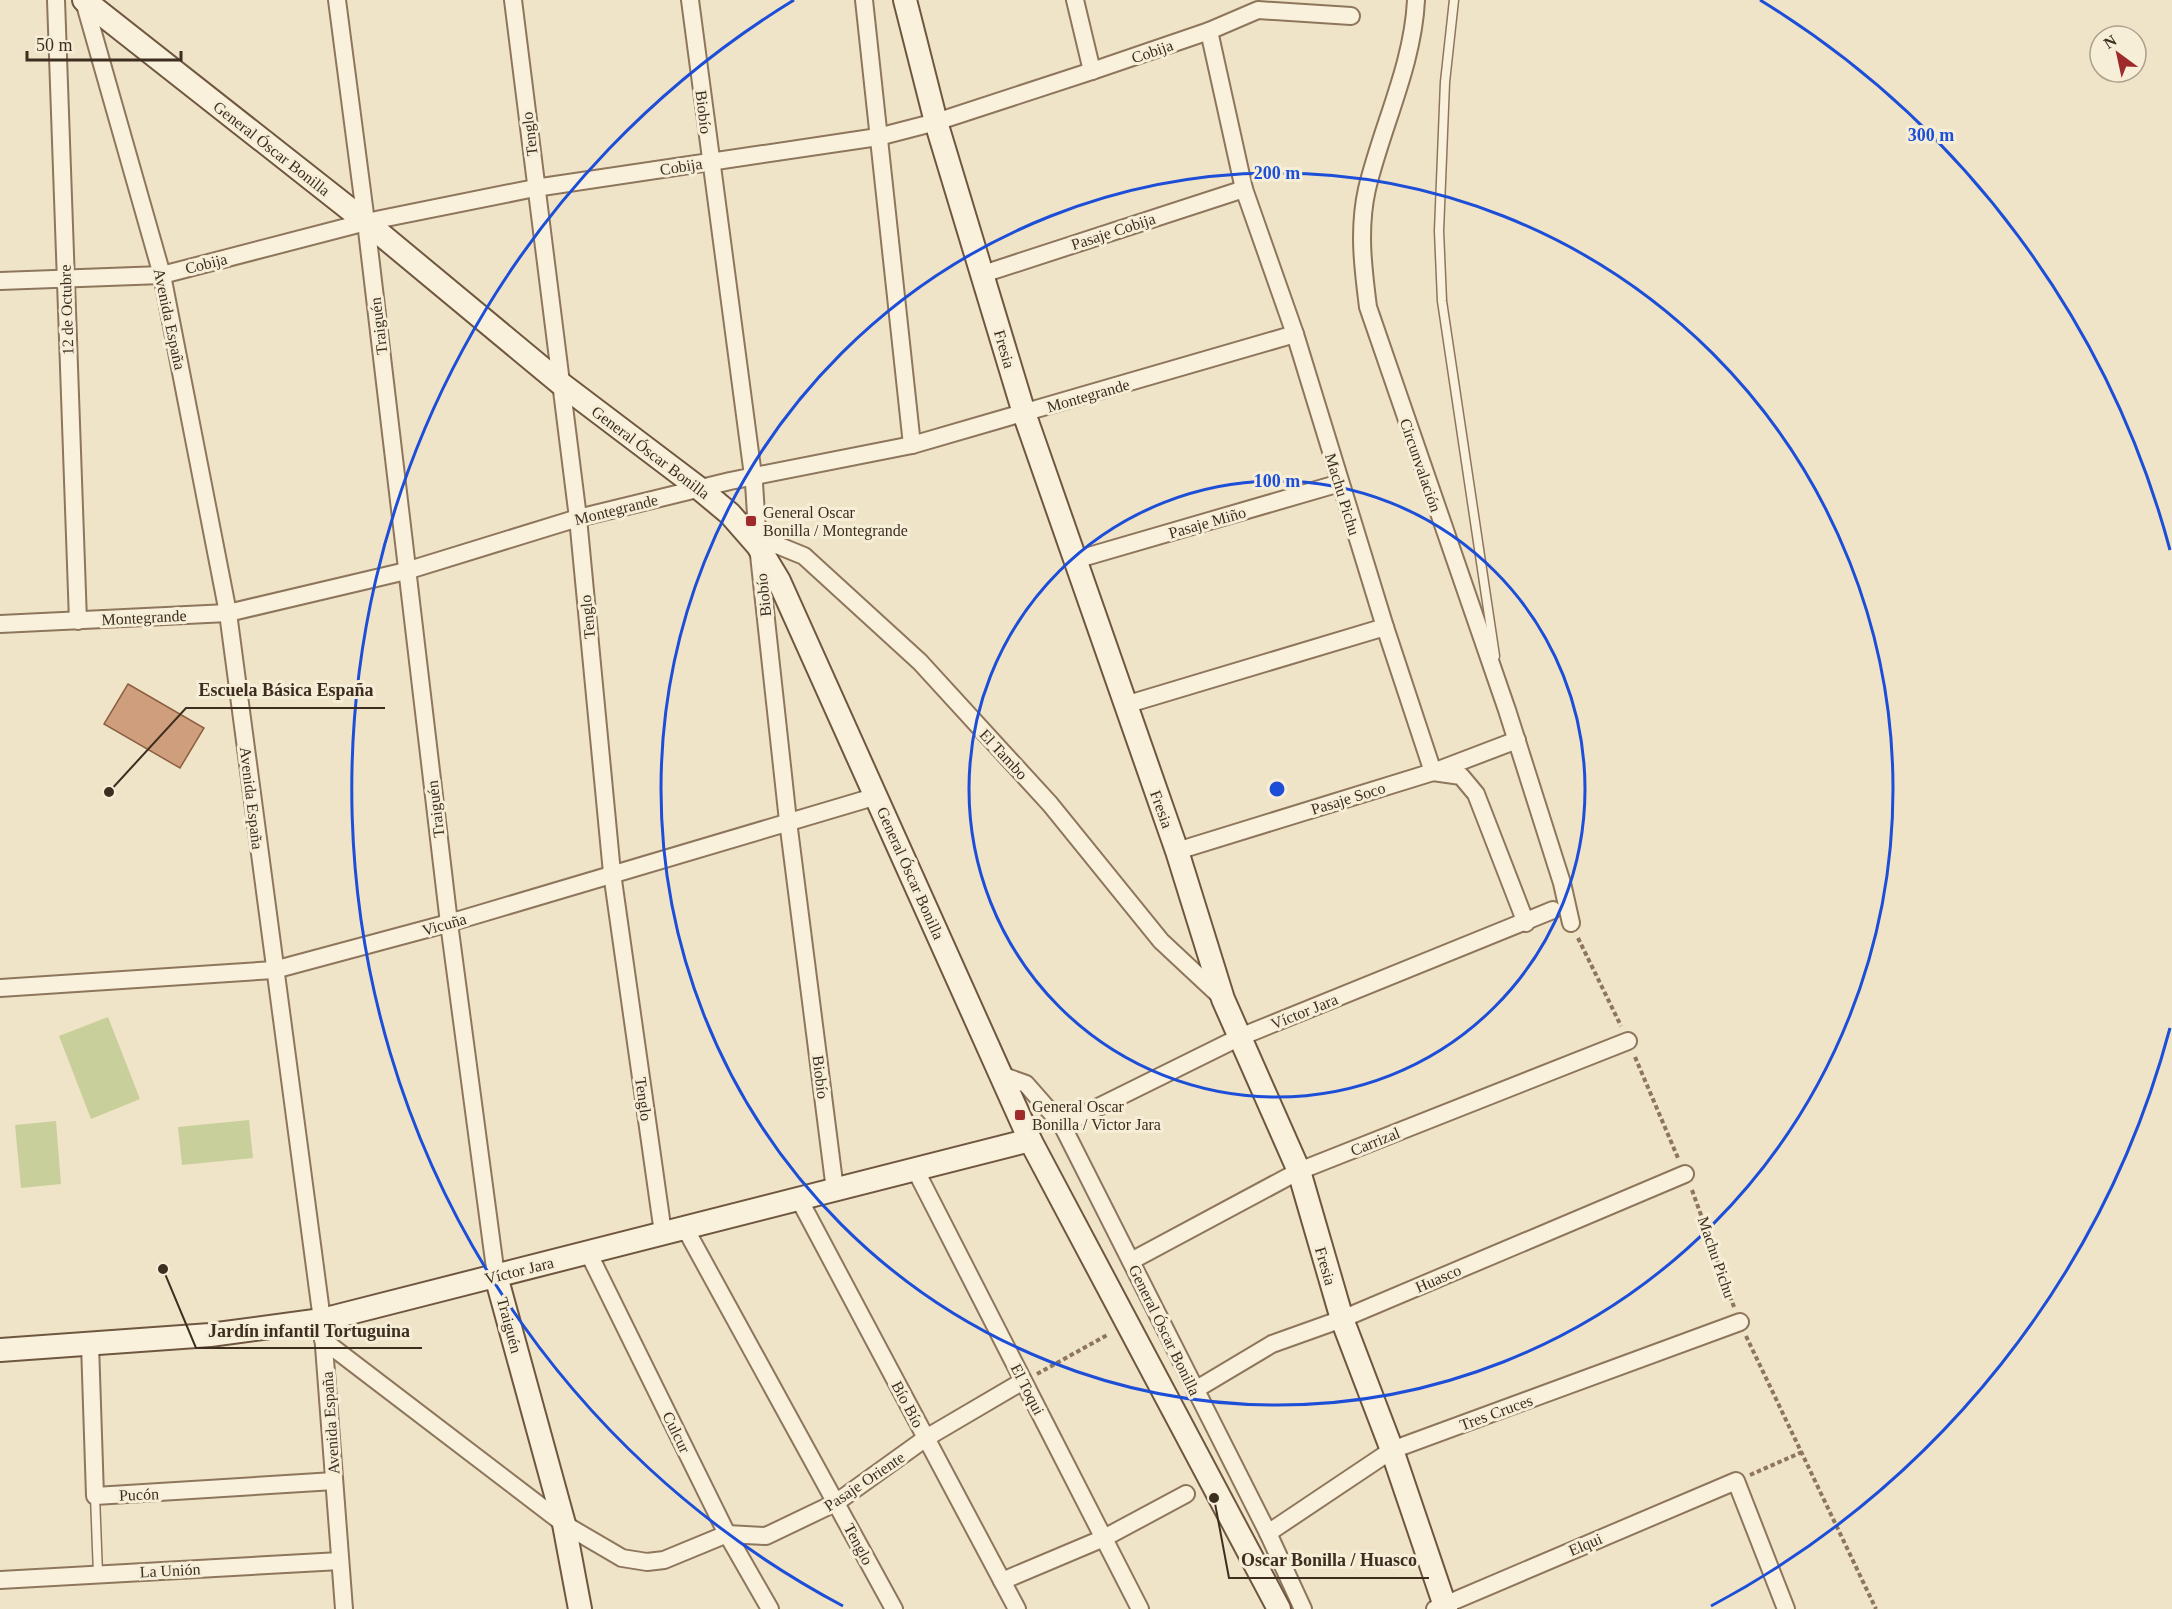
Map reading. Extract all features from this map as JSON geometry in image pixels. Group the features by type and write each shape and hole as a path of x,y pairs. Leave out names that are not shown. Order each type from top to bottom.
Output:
{"main road":[{"name":"General Óscar Bonilla","path":"84,0 366,222 560,383 700,489 730,514 758,546 779,581 1030,1140 1279,1609"},
{"name":"Fresia","path":"905,0 936,122 1024,413 1177,851 1223,999 1299,1171 1342,1319 1392,1450 1442,1607"},
{"name":"Víctor Jara","path":"0,1350 210,1335 322,1330 496,1276 1030,1140"},
{"name":"Traiguén","path":"496,1276 564,1524 580,1609"}],"street":[{"name":"12 de Octubre","path":"56,0 78,621"},
{"name":"Avenida España","path":"84,0 162,274 228,613 322,1330 344,1609"},
{"name":"Traiguén","path":"337,0 366,222 449,923 496,1276"},
{"name":"Tenglo","path":"513,0 578,518 612,873 663,1233"},
{"name":"Biobío","path":"690,0 753,475 758,546 788,821 835,1190"},
{"path":"864,0 912,445"},
{"path":"1075,0 1092,71"},
{"name":"Circunvalación","path":"1416,0 1415,29 1367,191 1361,251 1368,308 1517,740 1562,883 1571,923"},
{"name":"Cobija","path":"0,281 162,274 366,222 535,188 878,137 936,122 1209,31 1256,5 1351,16"},
{"name":"Machu Pichu","path":"1209,31 1244,189 1295,334 1384,627 1433,772"},
{"name":"Pasaje Cobija","path":"983,274 1244,189"},
{"name":"Montegrande","path":"0,624 228,613 406,571 578,518 753,475 912,445 1295,334"},
{"name":"Pasaje Miño","path":"1075,560 1340,483"},
{"name":"El Tambo","path":"758,546 777,545 804,556 920,662 1050,804 1161,941 1223,999"},
{"path":"1125,705 1384,627"},
{"name":"Pasaje Soco","path":"1177,851 1433,772 1517,740"},
{"path":"1433,772 1461,776 1476,794 1526,923"},
{"name":"Vicuña","path":"0,988 274,970 449,923 877,796"},
{"name":"Víctor Jara","path":"1062,1125 1240,1037 1526,923 1553,910"},
{"name":"Carrizal","path":"1131,1261 1299,1171 1628,1041"},
{"name":"General Óscar Bonilla","path":"1001,1075 1026,1084 1062,1125 1268,1533 1303,1609"},
{"name":"El Toqui","path":"915,1169 1140,1609"},
{"name":"Huasco","path":"1195,1390 1272,1344 1342,1319 1685,1174"},
{"name":"Bío Bío","path":"799,1199 1017,1609"},
{"name":"Tenglo","path":"685,1228 894,1609"},
{"name":"Culcur","path":"588,1252 727,1534 770,1609"},
{"name":"Tres Cruces","path":"1268,1533 1392,1450 1740,1322"},
{"name":"Pasaje Oriente","path":"322,1330 564,1524 622,1558 647,1562 664,1560 727,1534 766,1536 837,1502 926,1438 1023,1381"},
{"name":"Pucón","path":"90,1344 95,1496 334,1481"},
{"path":"1736,1481 1786,1609"},
{"name":"Elqui","path":"1442,1607 1736,1481"},
{"path":"1002,1581 1104,1538 1186,1494"},
{"name":"La Unión","path":"0,1580 340,1561"}],"lane":[{"path":"1454,0 1445,82 1439,231 1442,301 1501,692"},
{"path":"95,1496 98,1574"}],"path":[{"name":"Machu Pichu","path":"1571,923 1628,1041 1698,1202 1740,1322 1876,1609"},
{"path":"1023,1381 1128,1323"},
{"path":"1736,1481 1802,1452"}],"green space":[{"path":"108,1017 140,1099 91,1119 59,1036"},
{"path":"249,1120 253,1158 182,1165 178,1127"},
{"path":"56,1121 61,1184 21,1188 15,1125"}],"building":[{"path":"128,684 204,728 180,768 104,724"}],"place":[{"name":"General Oscar Bonilla / Montegrande","path":"751,521"},
{"name":"Escuela Básica España","path":"109,792"},
{"name":"General Oscar Bonilla / Victor Jara","path":"1020,1115"},
{"name":"Jardín infantil Tortuguina","path":"163,1269"},
{"name":"Oscar Bonilla / Huasco","path":"1214,1498"}]}
